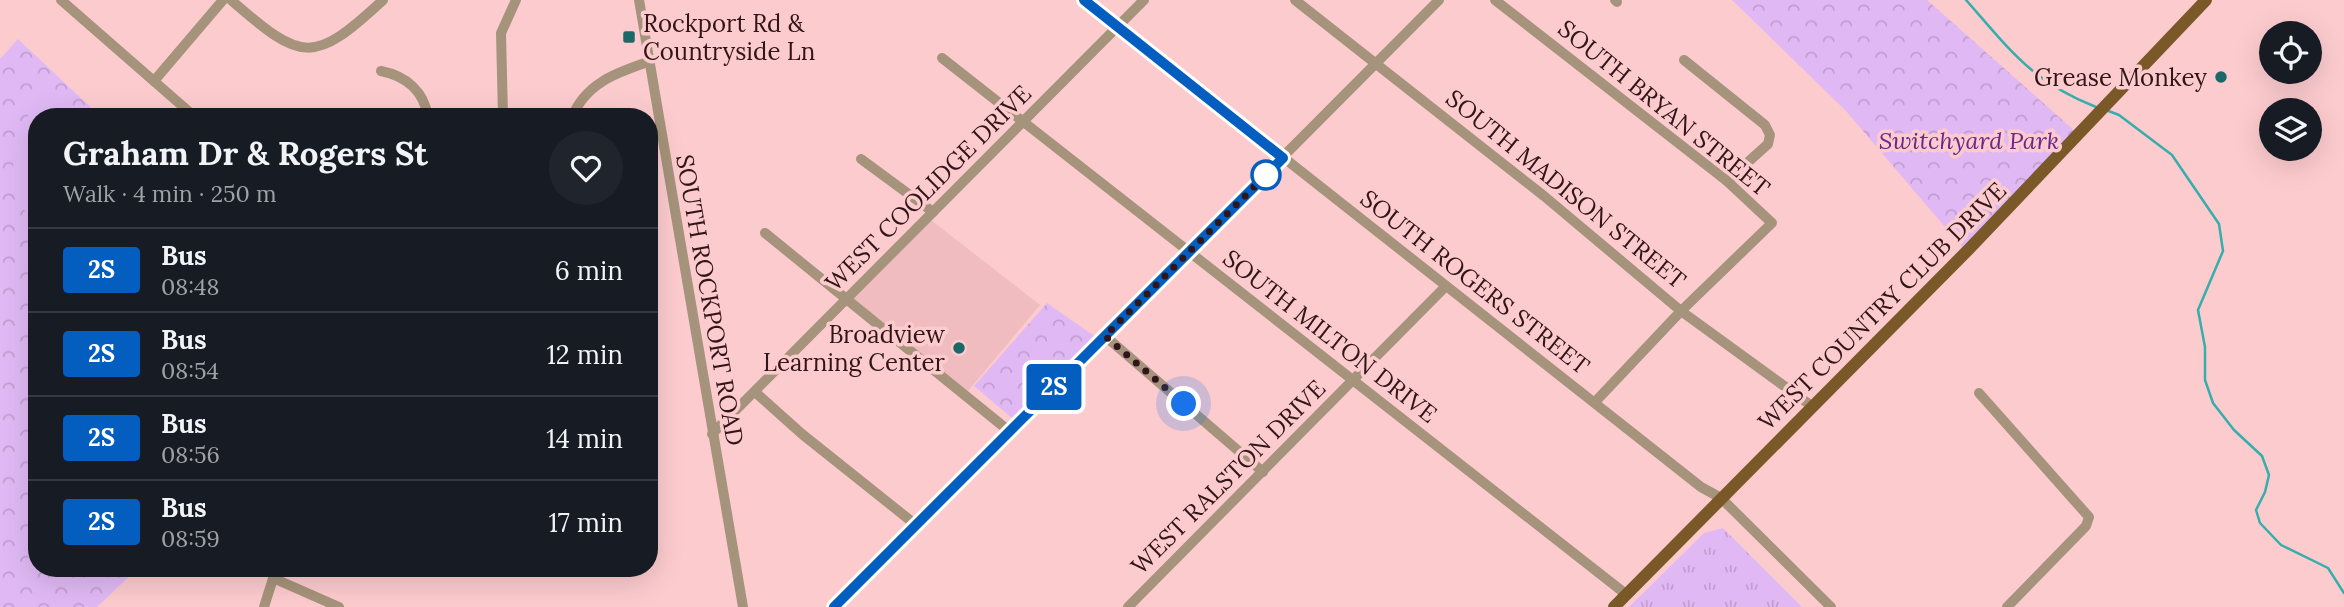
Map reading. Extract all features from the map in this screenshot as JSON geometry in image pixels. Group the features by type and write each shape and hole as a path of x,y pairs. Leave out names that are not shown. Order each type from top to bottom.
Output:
{"main road":[{"name":"WEST COUNTRY CLUB DRIVE","path":"1614,607 2093,121 2206,0"}],"street":[{"path":"61,0 185,108"},
{"path":"154,81 223,0"},
{"path":"231,0 271,35 288,45 309,48 337,41 382,1"},
{"path":"503,108 500,43 505,19 516,0"},
{"name":"SOUTH ROCKPORT ROAD","path":"639,0 656,108"},
{"name":"SOUTH ROGERS STREET","path":"1084,0 1445,287 1701,486 1721,498 1831,607"},
{"name":"WEST COOLIDGE DRIVE","path":"712,434 1144,0"},
{"name":"SOUTH MADISON STREET","path":"1295,0 1544,196 1681,311 1813,407"},
{"path":"834,607 1439,0"},
{"name":"SOUTH BRYAN STREET","path":"1495,0 1727,181 1772,223 1681,311"},
{"name":"SOUTH MILTON DRIVE","path":"942,58 1627,595"},
{"path":"1684,60 1765,125 1770,135 1768,144 1727,181"},
{"path":"577,108 599,82 648,61"},
{"path":"381,71 396,74 410,83 422,97 425,108"},
{"name":"SOUTH ROCKPORT ROAD","path":"658,119 743,607"},
{"path":"861,159 933,212"},
{"path":"765,233 845,301 1009,431"},
{"name":"WEST RALSTON DRIVE","path":"1128,607 1445,287"},
{"path":"1595,402 1681,311"},
{"path":"1105,336 1263,472"},
{"path":"755,392 802,434 849,468 916,525"},
{"path":"1979,393 2090,517 2086,526 2007,607"},
{"path":"264,607 273,577"},
{"path":"282,577 339,607"}],"shaded area":[{"name":"Broadview Learning Center","path":"931,220 1040,305 968,391 853,300"}],"green space":[{"name":"Switchyard Park","path":"1732,0 1927,0 2077,133 1968,254 1846,111"},
{"path":"18,39 91,108 28,108 28,577 129,577 97,607 0,607 0,59"},
{"path":"47,89 68,108 33,108"},
{"path":"28,117 28,216 17,194 13,158"},
{"path":"1047,303 1097,338 1013,419 974,386"},
{"path":"1723,528 1802,607 1629,607 1704,533"}],"waterway":[{"path":"1966,0 2010,49 2038,75 2096,107"},
{"path":"2106,110 2119,115 2172,155 2219,224 2223,251 2198,310 2205,347 2205,380 2213,403 2234,430 2262,456 2269,475 2265,492 2256,510 2260,523 2281,545 2328,568 2344,593"}],"bus line":[{"name":"2S","path":"834,607 1283,158 1084,0"}],"place":[{"name":"Rockport Rd & Countryside Ln","path":"629,37"},
{"name":"Grease Monkey","path":"2221,77"},
{"name":"Broadview Learning Center","path":"959,348"}],"route":[{"path":"1184,404 1105,336 1266,175"}]}
